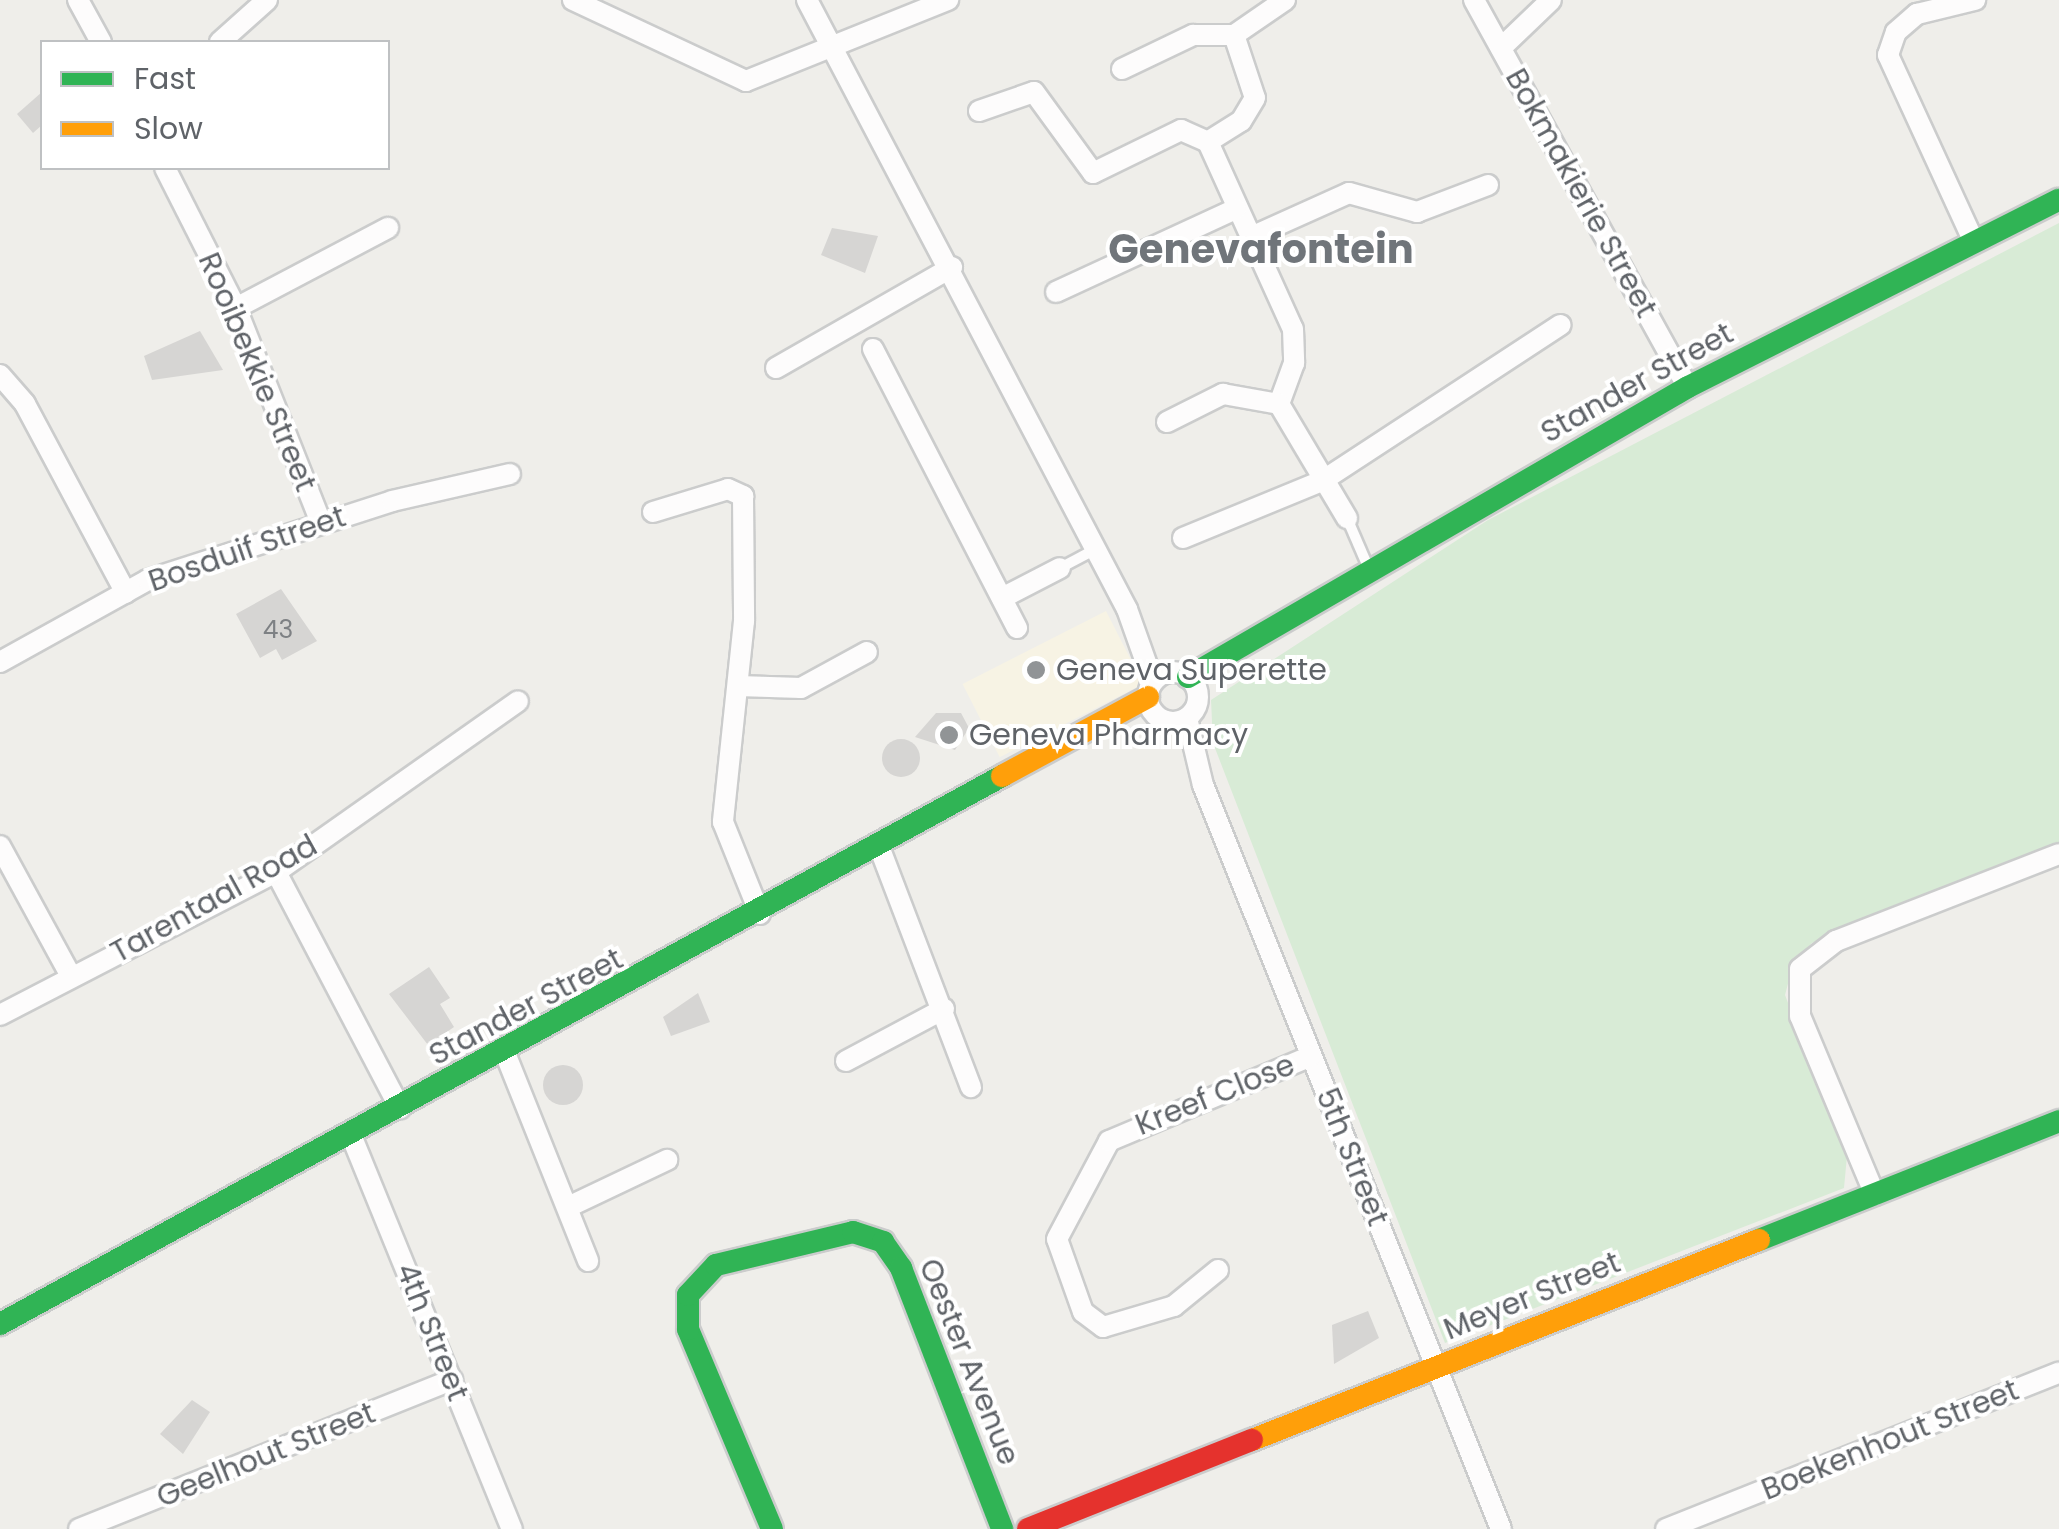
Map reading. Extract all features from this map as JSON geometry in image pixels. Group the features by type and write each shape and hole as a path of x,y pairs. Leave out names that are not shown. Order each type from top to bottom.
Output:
{"street":[{"path":"78,0 99,40"},
{"path":"222,40 267,0"},
{"path":"573,0 737,79 834,48 948,0"},
{"path":"807,0 952,267 1127,610 1162,706"},
{"path":"1122,69 1194,35 1234,35 1285,0"},
{"name":"Bokmakierie Street","path":"1474,0 1688,387"},
{"path":"1501,48 1550,0"},
{"path":"1974,242 1888,55 1896,32 1916,14 1975,0"},
{"path":"1208,142 1241,121 1255,98 1234,35"},
{"path":"979,112 1038,94 1078,164 1093,173 1181,130 1208,142 1294,336 1279,404 1347,518"},
{"name":"Rooibekkie Street","path":"166,170 236,308 321,523"},
{"path":"1251,237 1349,193 1417,212 1488,185"},
{"name":"Stander Street","path":"1186,680 1688,387 2059,200"},
{"path":"1056,292 1236,209"},
{"path":"236,308 388,228"},
{"path":"776,368 952,267"},
{"path":"1183,538 1322,481 1560,325"},
{"path":"872,350 1017,628"},
{"path":"0,375 25,404 126,593"},
{"path":"1167,422 1230,393 1279,404"},
{"name":"Bosduif Street","path":"0,662 126,593 321,523 510,474"},
{"path":"654,512 728,490 743,496 738,686 723,822 760,914"},
{"path":"1002,598 1060,568"},
{"path":"1127,610 1186,680"},
{"path":"738,686 802,688 867,652"},
{"path":"1162,706 1186,680"},
{"path":"1162,706 1186,680"},
{"name":"Tarentaal Road","path":"0,1014 276,872 518,701"},
{"name":"Stander Street","path":"0,1324 1079,740 1162,706"},
{"name":"5th Street","path":"1162,706 1204,785 1501,1529"},
{"path":"0,846 71,976"},
{"path":"880,849 971,1087"},
{"path":"1875,1195 1800,1016 1800,969 1836,941 2059,854"},
{"path":"276,872 400,1108"},
{"path":"846,1061 944,1009"},
{"path":"505,1053 588,1261"},
{"name":"Kreef Close","path":"1218,1270 1174,1306 1103,1327 1083,1312 1057,1239 1109,1140 1311,1056"},
{"name":"Meyer Street","path":"1028,1529 2059,1121"},
{"name":"4th Street","path":"351,1134 512,1529"},
{"path":"568,1207 667,1160"},
{"name":"Oester Avenue","path":"772,1529 688,1329 694,1283 716,1265 836,1233 883,1242 1002,1529"},
{"name":"Boekenhout Street","path":"1666,1529 2059,1373"},
{"name":"Geelhout Street","path":"79,1529 452,1380"}],"lane":[{"path":"858,321 872,350"},
{"path":"1347,518 1369,570"},
{"path":"1060,568 1096,549"}],"shaded area":[{"path":"1106,611 1143,684 1000,757 963,684"}],"green space":[{"path":"2059,223 2059,844 1812,943 1794,961 1785,995 1847,1156 1844,1188 1445,1343 1213,743 1211,700 1488,520"}],"building":[{"path":"40,94 40,127 33,133 17,114"},
{"path":"832,228 878,236 865,273 821,255"},
{"path":"200,331 223,370 152,380 144,356"},
{"path":"281,589 317,641 282,660 276,649 260,658 236,614"},
{"path":"936,713 961,713 969,728 955,750 915,737"},
{"path":"901,739 914,745 920,758 914,771 901,777 888,771 882,758 888,745"},
{"path":"429,967 450,998 440,1004 454,1027 428,1045 389,994"},
{"path":"698,993 710,1022 671,1036 663,1017"},
{"path":"563,1065 577,1071 583,1085 577,1099 563,1105 549,1099 543,1085 549,1071"},
{"path":"1368,1311 1379,1338 1334,1364 1332,1325"},
{"path":"192,1400 210,1412 183,1454 160,1434"}],"traffic: fast":[{"path":"1188,677 1688,387 2059,200"},
{"path":"0,1324 1002,776"},
{"path":"1759,1240 2059,1121"},
{"path":"772,1529 688,1329 688,1295 716,1265 853,1232 883,1242 901,1268 1002,1529"}],"traffic: slow":[{"path":"1002,776 1148,697"},
{"path":"1252,1440 1759,1240"}],"traffic: jam":[{"path":"1028,1529 1252,1440"}],"place":[{"name":"Geneva Superette","path":"1036,670"},
{"name":"Geneva Pharmacy","path":"949,735"}],"district":[{"name":"Genevafontein","path":"1261,249"}]}
